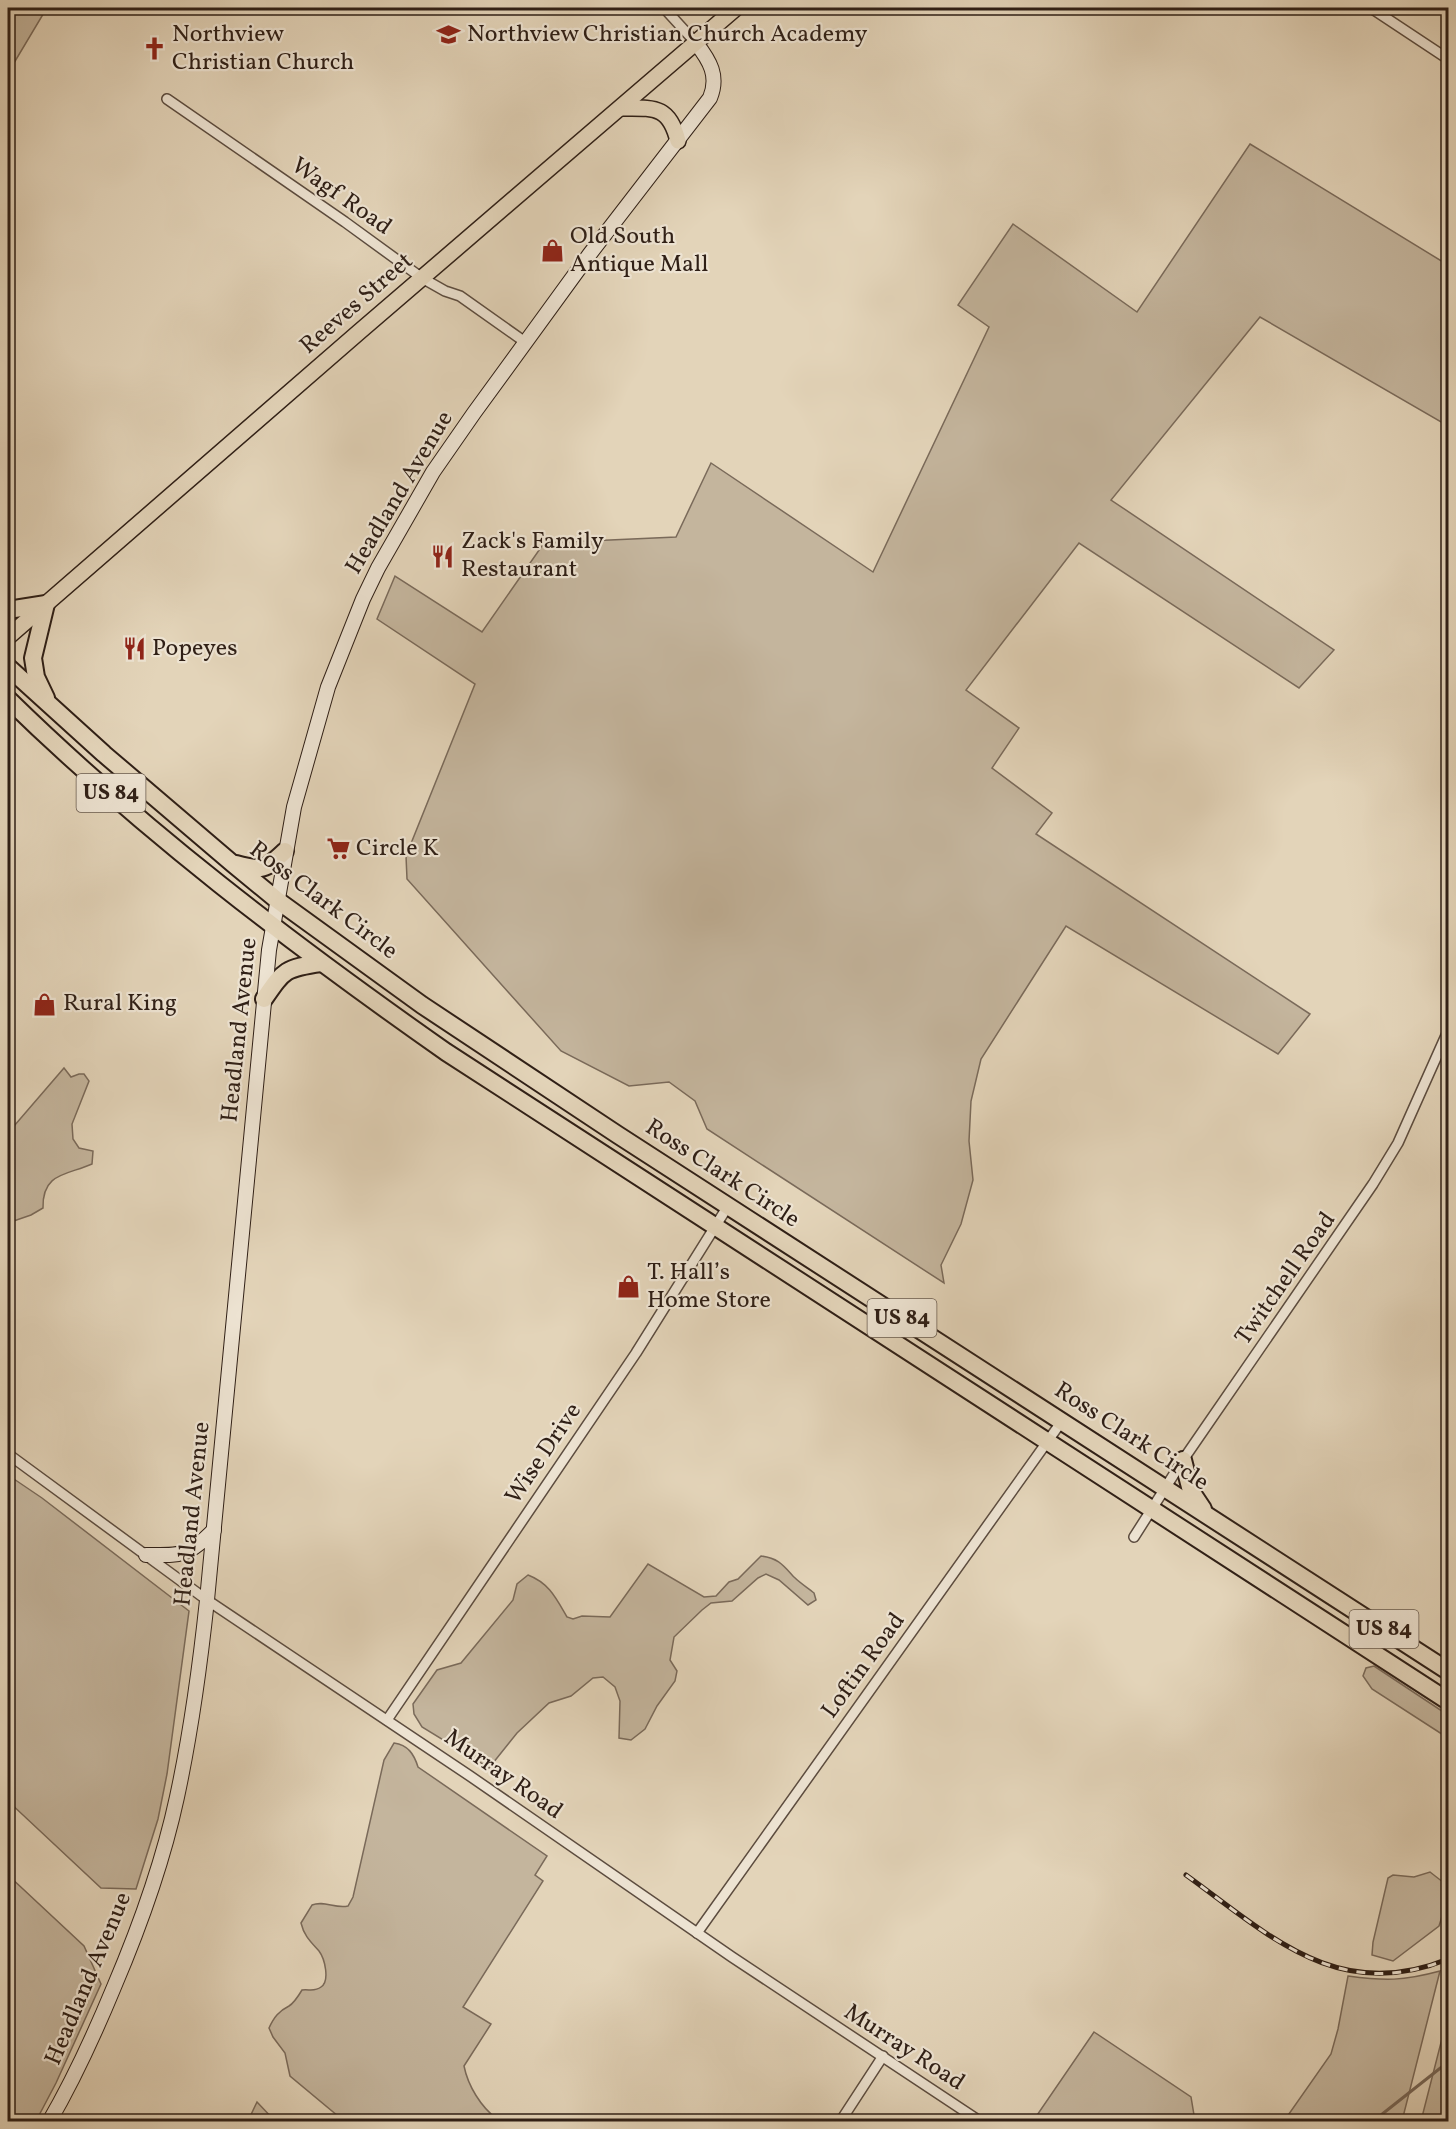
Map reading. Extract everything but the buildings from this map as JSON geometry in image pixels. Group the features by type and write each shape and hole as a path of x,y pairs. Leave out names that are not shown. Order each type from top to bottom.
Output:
{"highway":[{"path":"8,610 46,604 33,658 36,677 49,705"},
{"name":"Ross Clark Circle","path":"8,667 126,774 233,864 278,900 450,1025 1449,1671"},
{"name":"Ross Clark Circle","path":"8,699 150,827 273,927 476,1072 1449,1701"},
{"path":"8,710 26,717"},
{"path":"233,864 256,870 264,868 285,851"},
{"path":"264,999 286,971 293,967 321,963"},
{"path":"1183,1460 1191,1491 1207,1515"}],"main road":[{"name":"Reeves Street","path":"8,637 736,8"},
{"name":"Headland Avenue","path":"49,2121 61,2101 105,2007 134,1938 160,1858 177,1798 184,1762 199,1674 207,1600 252,1147 264,999 273,927 285,851 299,785 318,717 368,589 393,538 433,472 589,255 710,98 714,84 710,60 696,43"},
{"path":"621,108 653,108 660,111 671,120 678,141"},
{"path":"146,1555 188,1553 214,1530"}],"street":[{"path":"664,8 696,43"},
{"path":"1371,8 1449,59"},
{"name":"Wagf Road","path":"167,99 422,278 445,291 460,296 525,342"},
{"name":"Twitchell Road","path":"1134,1537 1164,1487 1378,1177 1398,1143 1449,1031"},
{"name":"Wise Drive","path":"387,1720 630,1362 728,1206"},
{"name":"Loftin Road","path":"697,1933 1062,1421"},
{"name":"Murray Road","path":"8,1454 207,1600 387,1720 697,1933 981,2121"},
{"path":"840,2121 883,2056"}],"shaded area":[{"path":"8,8 39,8 45,11 8,73"},
{"path":"1250,144 1448,265 1448,426 1260,317 1111,500 1334,650 1299,688 1079,543 966,690 1019,728 992,768 1052,813 1036,834 1310,1014 1278,1054 1066,926 981,1059 971,1101 969,1141 973,1180 961,1224 941,1265 944,1283 707,1129 695,1101 669,1082 629,1086 561,1051 407,879 406,856 475,684 377,619 395,576 482,632 544,543 676,537 711,463 873,572 989,327 958,305 1013,224 1137,312"},
{"path":"64,1068 71,1077 84,1074 89,1081 72,1124 73,1139 79,1148 93,1151 92,1164 66,1173 52,1181 44,1196 43,1208 8,1223 8,1133"},
{"path":"8,1475 42,1498 189,1611 167,1774 158,1819 136,1889 101,1888 8,1801"},
{"path":"761,1556 772,1558 780,1563 814,1593 816,1600 808,1605 779,1580 766,1574 758,1578 732,1601 711,1603 674,1637 670,1660 677,1671 675,1681 657,1706 645,1729 631,1740 619,1738 620,1701 615,1687 603,1677 593,1678 571,1696 549,1703 517,1733 489,1768 422,1727 414,1714 413,1704 437,1670 461,1663 513,1600 517,1584 528,1575 547,1587 567,1617 573,1619 582,1616 610,1617 648,1564 704,1597 716,1596 729,1582 738,1579"},
{"path":"1374,1666 1448,1715 1448,1738 1372,1689 1363,1676 1366,1668"},
{"path":"394,1743 410,1751 418,1767 547,1856 535,1875 543,1881 463,2007 491,2024 464,2066 476,2095 497,2121 344,2121 290,2076 285,2053 269,2028 277,2015 293,2003 302,1990 316,1989 324,1984 326,1970 323,1959 306,1935 301,1923 312,1905 321,1903 348,1906 353,1897 384,1760"},
{"path":"1430,1872 1448,1886 1448,1897 1439,1926 1393,1961 1372,1955 1388,1878 1393,1875 1414,1877"},
{"path":"8,1875 84,1946 101,1984 36,2121 8,2121"},
{"path":"1440,1971 1402,2121 1284,2121 1331,2054 1348,1976 1394,1979"},
{"path":"1448,2015 1448,2121 1421,2121"},
{"path":"1094,2032 1191,2097 1194,2115 1187,2122 1033,2121"},
{"path":"257,2102 275,2121 248,2121"}],"waterway":[{"path":"1368,2122 1381,2115 1448,2062"}],"railway":[{"path":"1186,1875 1276,1940 1307,1956 1339,1968 1372,1973 1409,1971 1448,1959"}],"place":[{"name":"Northview Christian Church Academy","path":"449,35"},
{"name":"Northview Christian Church","path":"154,49"},
{"name":"Old South Antique Mall","path":"552,251"},
{"name":"Zack's Family Restaurant","path":"443,556"},
{"name":"Popeyes","path":"134,649"},
{"name":"Circle K","path":"338,849"},
{"name":"Rural King","path":"45,1004"},
{"name":"T. Hall’s Home Store","path":"629,1287"}]}
